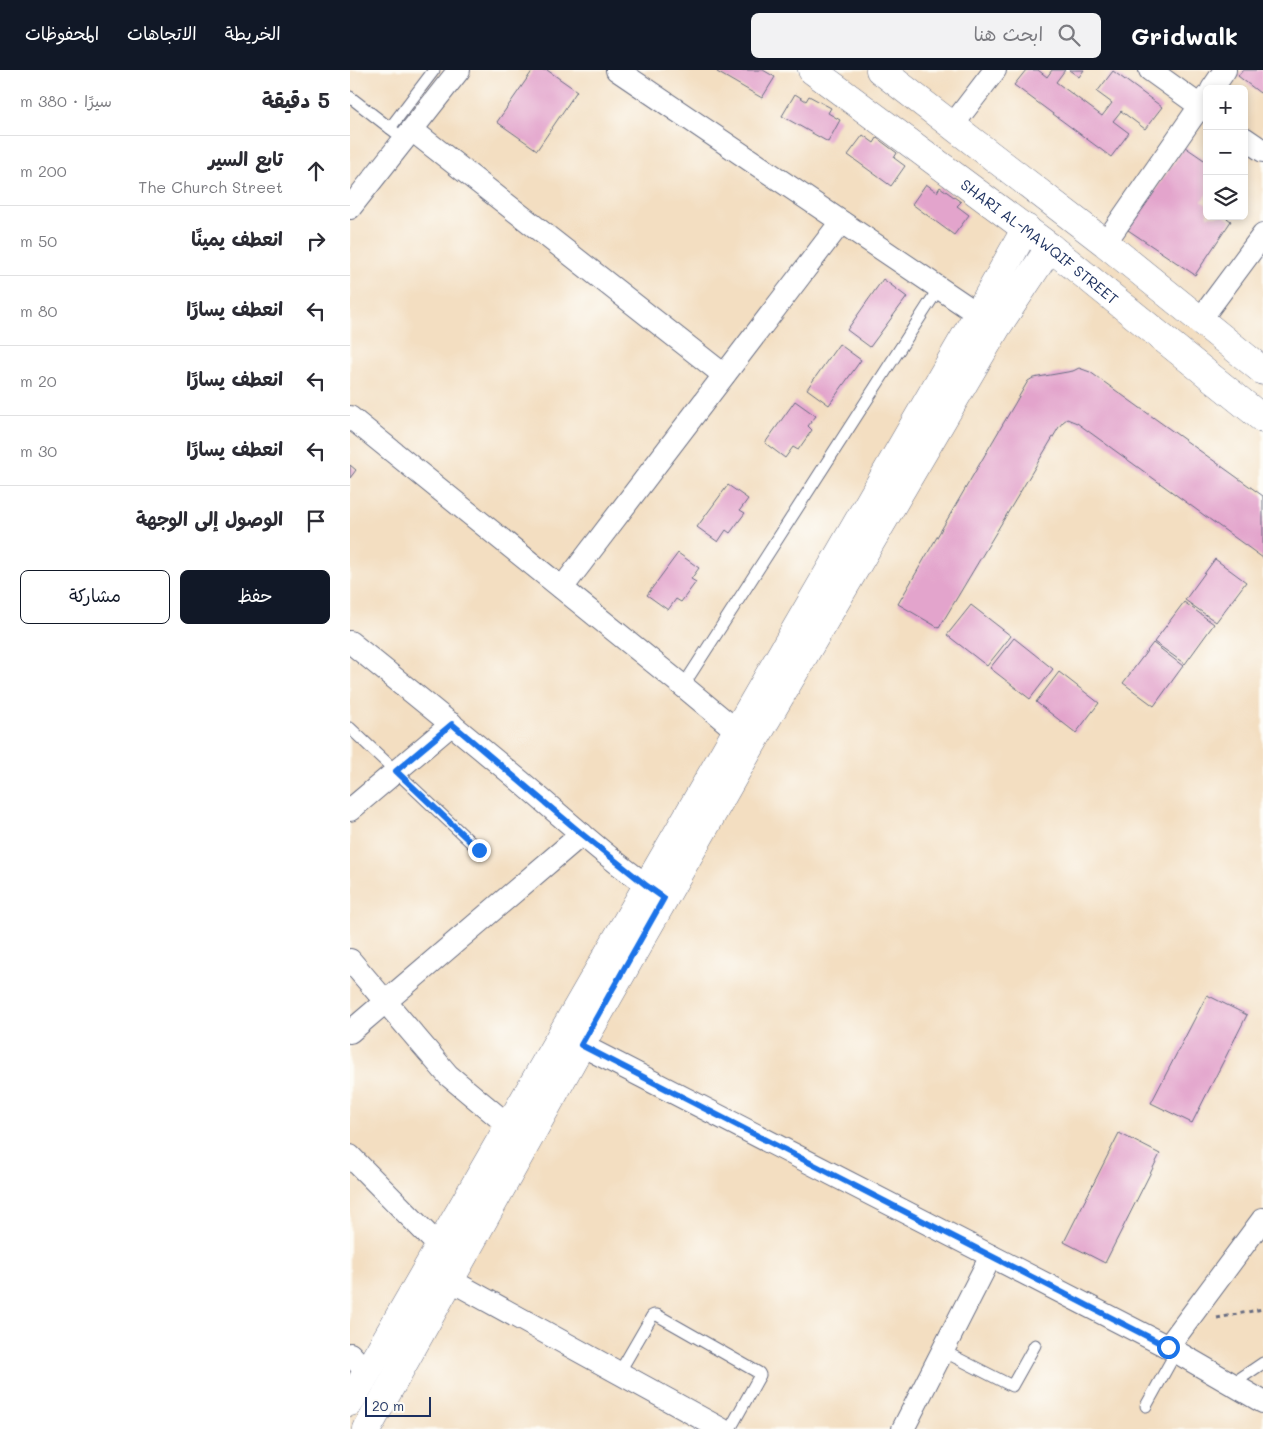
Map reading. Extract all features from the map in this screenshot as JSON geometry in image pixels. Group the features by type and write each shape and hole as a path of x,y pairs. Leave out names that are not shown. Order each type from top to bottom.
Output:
{"street":[{"path":"617,70 988,321"},
{"name":"SHARI AL-MAWQIF STREET","path":"812,70 1026,228 1263,419"},
{"path":"880,70 1105,243 1263,371"},
{"path":"952,126 995,70"},
{"path":"1150,70 1203,98"},
{"path":"1216,85 1225,70"},
{"path":"350,208 402,132 456,71"},
{"path":"1105,243 1203,104"},
{"path":"402,132 724,375"},
{"path":"1248,141 1263,152"},
{"path":"562,588 841,222"},
{"path":"350,1402 359,1363 439,1246 510,1126 656,892 988,321 1026,228"},
{"path":"1200,320 1263,236"},
{"path":"988,321 1050,247"},
{"path":"350,417 745,738"},
{"path":"350,642 452,724 582,834 656,892"},
{"path":"350,810 452,724"},
{"path":"350,1032 582,834"},
{"path":"367,1429 581,1045 656,892"},
{"path":"350,960 448,1075 510,1126"},
{"path":"581,1045 1172,1350 1263,1402"},
{"path":"350,1156 439,1246"},
{"path":"1172,1350 1184,1325 1263,1219"},
{"path":"903,1429 991,1256"},
{"path":"450,1280 721,1429"}],"lane":[{"path":"350,97 402,132 434,70"},
{"path":"683,686 939,288"},
{"path":"350,728 479,850"},
{"path":"619,1373 652,1316 657,1314 759,1373 760,1375 730,1429"},
{"path":"943,1352 1012,1386 1036,1345"},
{"path":"1146,1406 1172,1350"},
{"path":"1232,1384 1263,1363"}],"path":[{"path":"1184,1325 1263,1309"}],"building":[{"path":"533,70 547,70 577,91 537,150 497,122"},
{"path":"718,70 763,70 775,77 762,98 717,72"},
{"path":"1026,70 1038,70 1047,77 1052,70 1065,70 1056,82 1102,116 1112,103 1097,92 1113,71 1162,107 1145,129 1121,111 1113,121 1129,133 1111,157 1014,85"},
{"path":"1069,70 1084,70 1079,77"},
{"path":"1243,70 1263,70 1263,89 1260,93 1238,76"},
{"path":"795,94 806,101 809,96 831,108 828,113 840,120 828,142 782,116"},
{"path":"863,135 874,143 877,138 897,153 894,158 905,166 891,186 848,155"},
{"path":"1185,147 1203,159 1203,220 1231,221 1195,275 1128,230"},
{"path":"926,184 937,192 940,187 961,202 957,206 969,215 954,235 912,204"},
{"path":"883,279 907,297 870,347 847,330"},
{"path":"839,344 861,360 829,405 807,389"},
{"path":"1079,368 1090,372 1263,496 1263,558 1077,423 1067,419 1059,427 939,628 898,604 1028,381 1033,378 1073,371"},
{"path":"795,401 816,416 808,426 812,430 798,450 793,447 785,458 765,443"},
{"path":"350,465 356,470 350,478"},
{"path":"728,485 748,499 740,510 745,513 730,533 726,530 718,542 697,527"},
{"path":"678,553 699,568 691,579 696,582 681,602 676,599 668,610 647,595"},
{"path":"1215,559 1246,582 1216,622 1185,600"},
{"path":"1184,602 1214,624 1185,664 1154,642"},
{"path":"971,605 1011,636 987,666 947,635"},
{"path":"1014,638 1053,669 1030,699 990,668"},
{"path":"1153,643 1183,666 1154,706 1123,683"},
{"path":"1059,672 1099,703 1076,733 1036,702"},
{"path":"1207,995 1247,1015 1192,1123 1151,1103"},
{"path":"1119,1133 1160,1154 1105,1263 1064,1242"}],"route":[{"path":"479,850 396,771 452,724 582,834 664,898 581,1045 1168,1347"}]}
